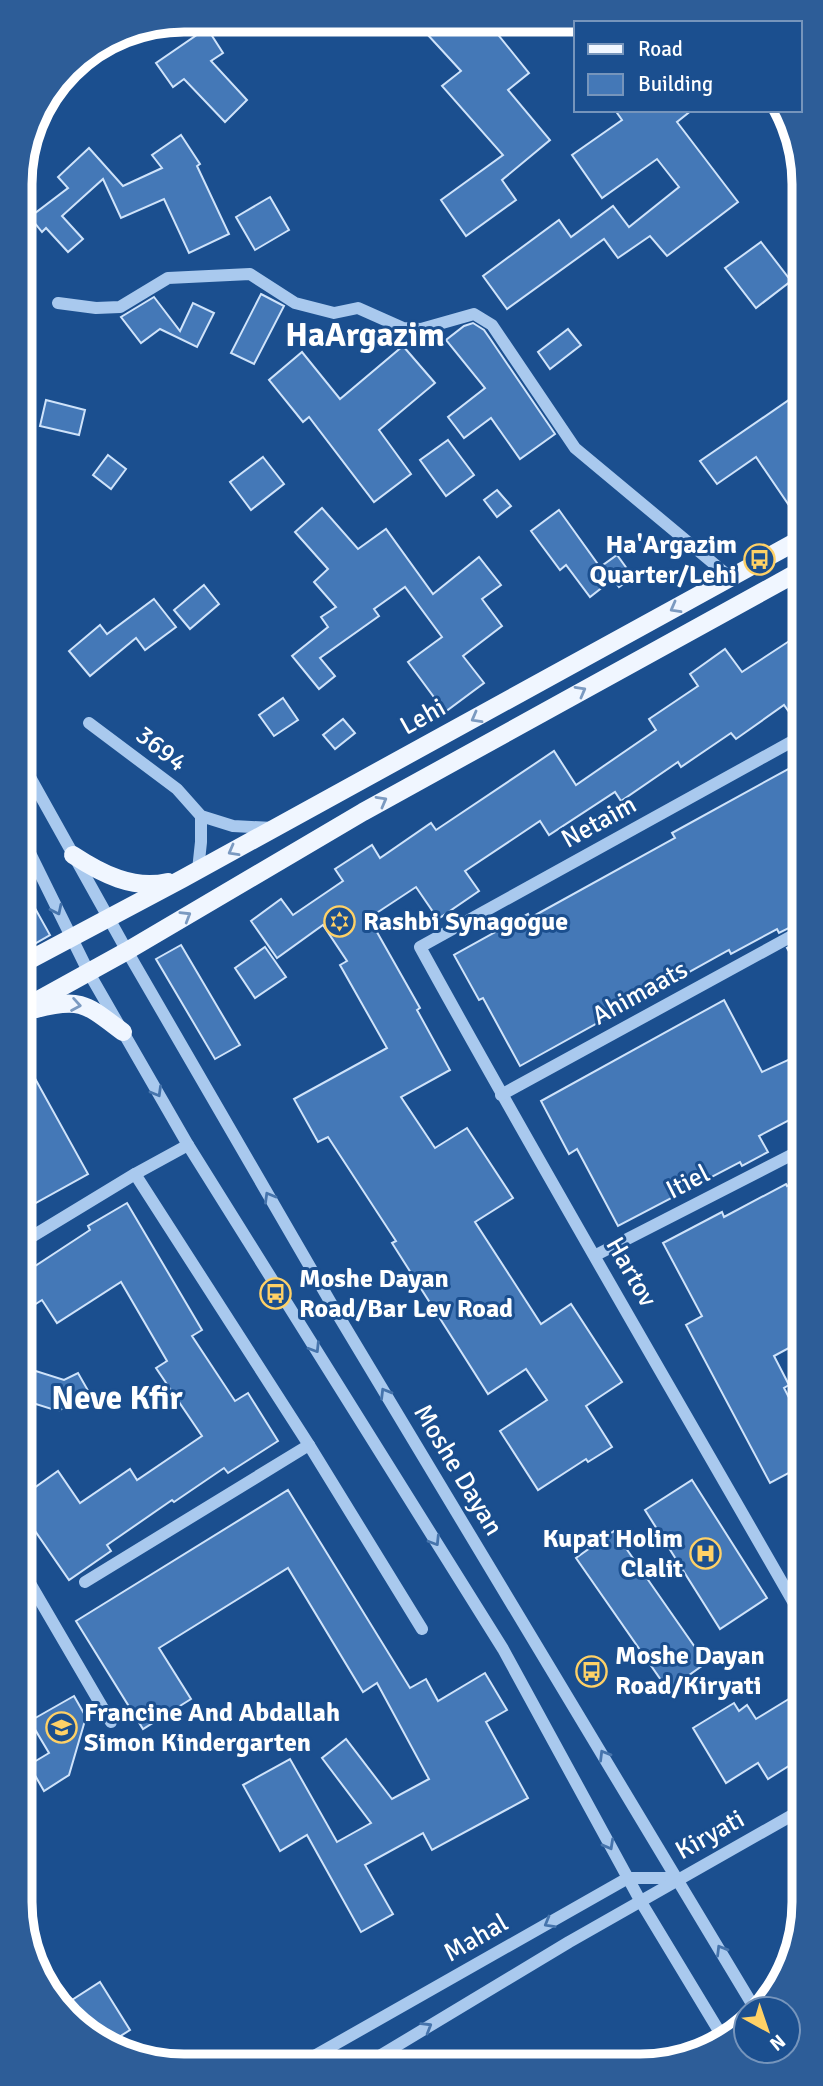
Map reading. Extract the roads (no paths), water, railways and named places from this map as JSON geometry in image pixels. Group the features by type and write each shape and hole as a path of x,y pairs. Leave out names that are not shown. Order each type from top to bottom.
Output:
{"main road":[{"name":"Lehi","path":"32,959 182,880 792,544"},
{"name":"Lehi","path":"32,1005 363,812 792,576"},
{"path":"73,855 121,880 146,884 182,880"},
{"path":"32,1009 81,1004 123,1032"}],"street":[{"path":"58,303 96,308 120,307 169,278 250,274 295,303 334,313 358,308 403,328 421,329 474,314 492,325 575,448 731,578"},
{"name":"3694","path":"89,723 177,789 201,816"},
{"name":"Netaim","path":"420,947 792,742"},
{"name":"Moshe Dayan","path":"32,781 127,951 342,1322 747,1995"},
{"path":"198,870 201,816 233,826 273,828"},
{"path":"32,858 89,973 188,1145 503,1650 641,1902 719,2032"},
{"name":"Ahimaats","path":"501,1094 792,936"},
{"name":"Hartov","path":"420,947 501,1094 791,1598"},
{"path":"32,1237 188,1145"},
{"name":"Itiel","path":"596,1255 791,1155"},
{"path":"135,1174 309,1445 422,1629"},
{"path":"85,1582 309,1445"},
{"path":"32,1587 111,1722"},
{"name":"Kiryati","path":"641,1902 678,1878 791,1816"},
{"name":"Mahal","path":"318,2054 628,1878 678,1878"},
{"name":"Mahal","path":"384,2054 569,1942 641,1902"}],"place":[{"name":"Ha'Argazim Quarter/Lehi","path":"760,560"},
{"name":"Rashbi Synagogue","path":"340,922"},
{"name":"Moshe Dayan Road/Bar Lev Road","path":"276,1294"},
{"name":"Kupat Holim Clalit","path":"706,1554"},
{"name":"Moshe Dayan Road/Kiryati","path":"592,1671"},
{"name":"Francine And Abdallah Simon Kindergarten","path":"61,1728"}],"district":[{"name":"HaArgazim","path":"365,335"},
{"name":"Neve Kfir","path":"117,1398"}]}
